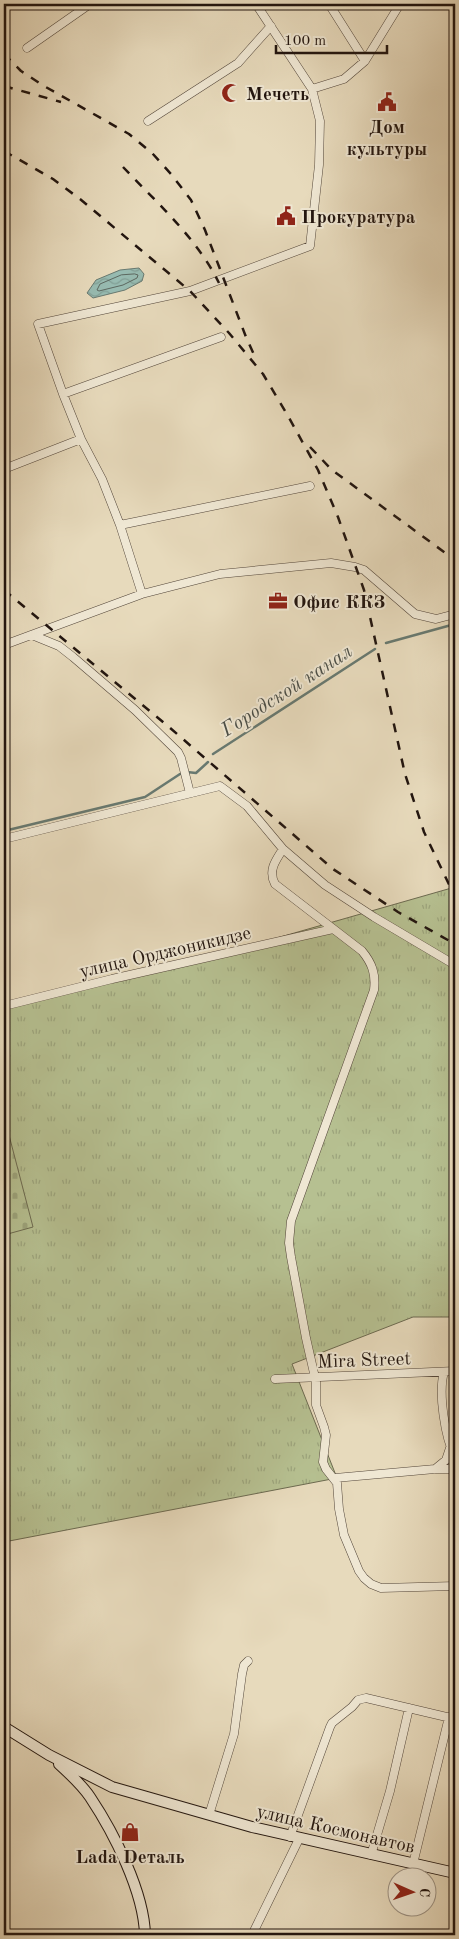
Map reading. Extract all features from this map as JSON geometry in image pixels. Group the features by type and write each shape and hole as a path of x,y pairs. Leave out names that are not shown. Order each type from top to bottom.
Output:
{"street":[{"path":"26,48 90,4"},
{"path":"142,594 120,526 102,479 81,439 38,324 190,291 310,246 319,165 320,121 312,89 256,4"},
{"path":"329,4 365,61"},
{"path":"312,89 344,79 365,61 400,4"},
{"path":"148,121 238,64 271,26"},
{"path":"63,394 221,337"},
{"path":"4,469 81,439"},
{"path":"120,526 310,486"},
{"path":"4,645 142,594 220,574 331,563 355,566 364,570 414,614 436,619 455,614"},
{"path":"32,635 59,646 74,657 135,710 178,752 190,793"},
{"path":"4,839 220,786 247,806 283,850 325,885 374,917 455,964"},
{"path":"283,850 274,862 272,870 275,884 362,951 370,961 375,981 374,990 290,1226 291,1257 315,1377 316,1406 326,1435 323,1462 334,1478 344,1534 364,1578 371,1584 381,1588 455,1586"},
{"name":"улица Орджоникидзе","path":"4,1006 112,979 333,929"},
{"name":"Mira Street","path":"275,1379 455,1371"},
{"path":"444,1372 442,1401 450,1448 455,1457"},
{"path":"435,1469 446,1460 450,1448"},
{"path":"334,1478 455,1469"},
{"path":"209,1815 234,1734 242,1674 244,1665 248,1661"},
{"path":"252,1935 295,1838 332,1723 361,1698 452,1718 413,1864"},
{"path":"372,1855 390,1791 409,1708"},
{"path":"4,1727 49,1755 71,1774 90,1796 125,1860 134,1884 144,1922 144,1935"},
{"name":"улица Космонавтов","path":"49,1755 112,1787 295,1838 455,1873"}],"green space":[{"path":"455,887 455,1317 413,1317 292,1364 337,1478 4,1542 4,1006 214,956"},
{"path":"4,1116 33,1227 4,1235"}],"water":[{"path":"139,268 144,274 142,281 125,290 93,298 87,293 96,280 120,270"}],"waterway":[{"name":"Городской канал","path":"386,643 455,624"},
{"name":"Городской канал","path":"213,754 375,649"},
{"name":"Городской канал","path":"187,772 196,773 208,762"},
{"name":"Городской канал","path":"4,831 145,797 180,774"}],"railway":[{"path":"4,54 21,71 44,86 129,134 152,153 171,174 191,200 205,230 256,359"},
{"path":"4,86 61,102"},
{"path":"4,151 53,179 80,199 190,291 229,333 263,374 318,470 338,517 364,590 405,774 424,832 455,897"},
{"path":"123,167 188,236 200,251 219,283"},
{"path":"310,447 332,470 455,560"},
{"path":"4,590 169,727 333,869 398,912 455,944"}],"place":[{"name":"Мечеть","path":"231,93"},
{"name":"Дом культуры","path":"387,102"},
{"name":"Прокуратура","path":"286,216"},
{"name":"Офис ККЗ","path":"278,601"},
{"name":"Lada Dеталь","path":"130,1832"}]}
